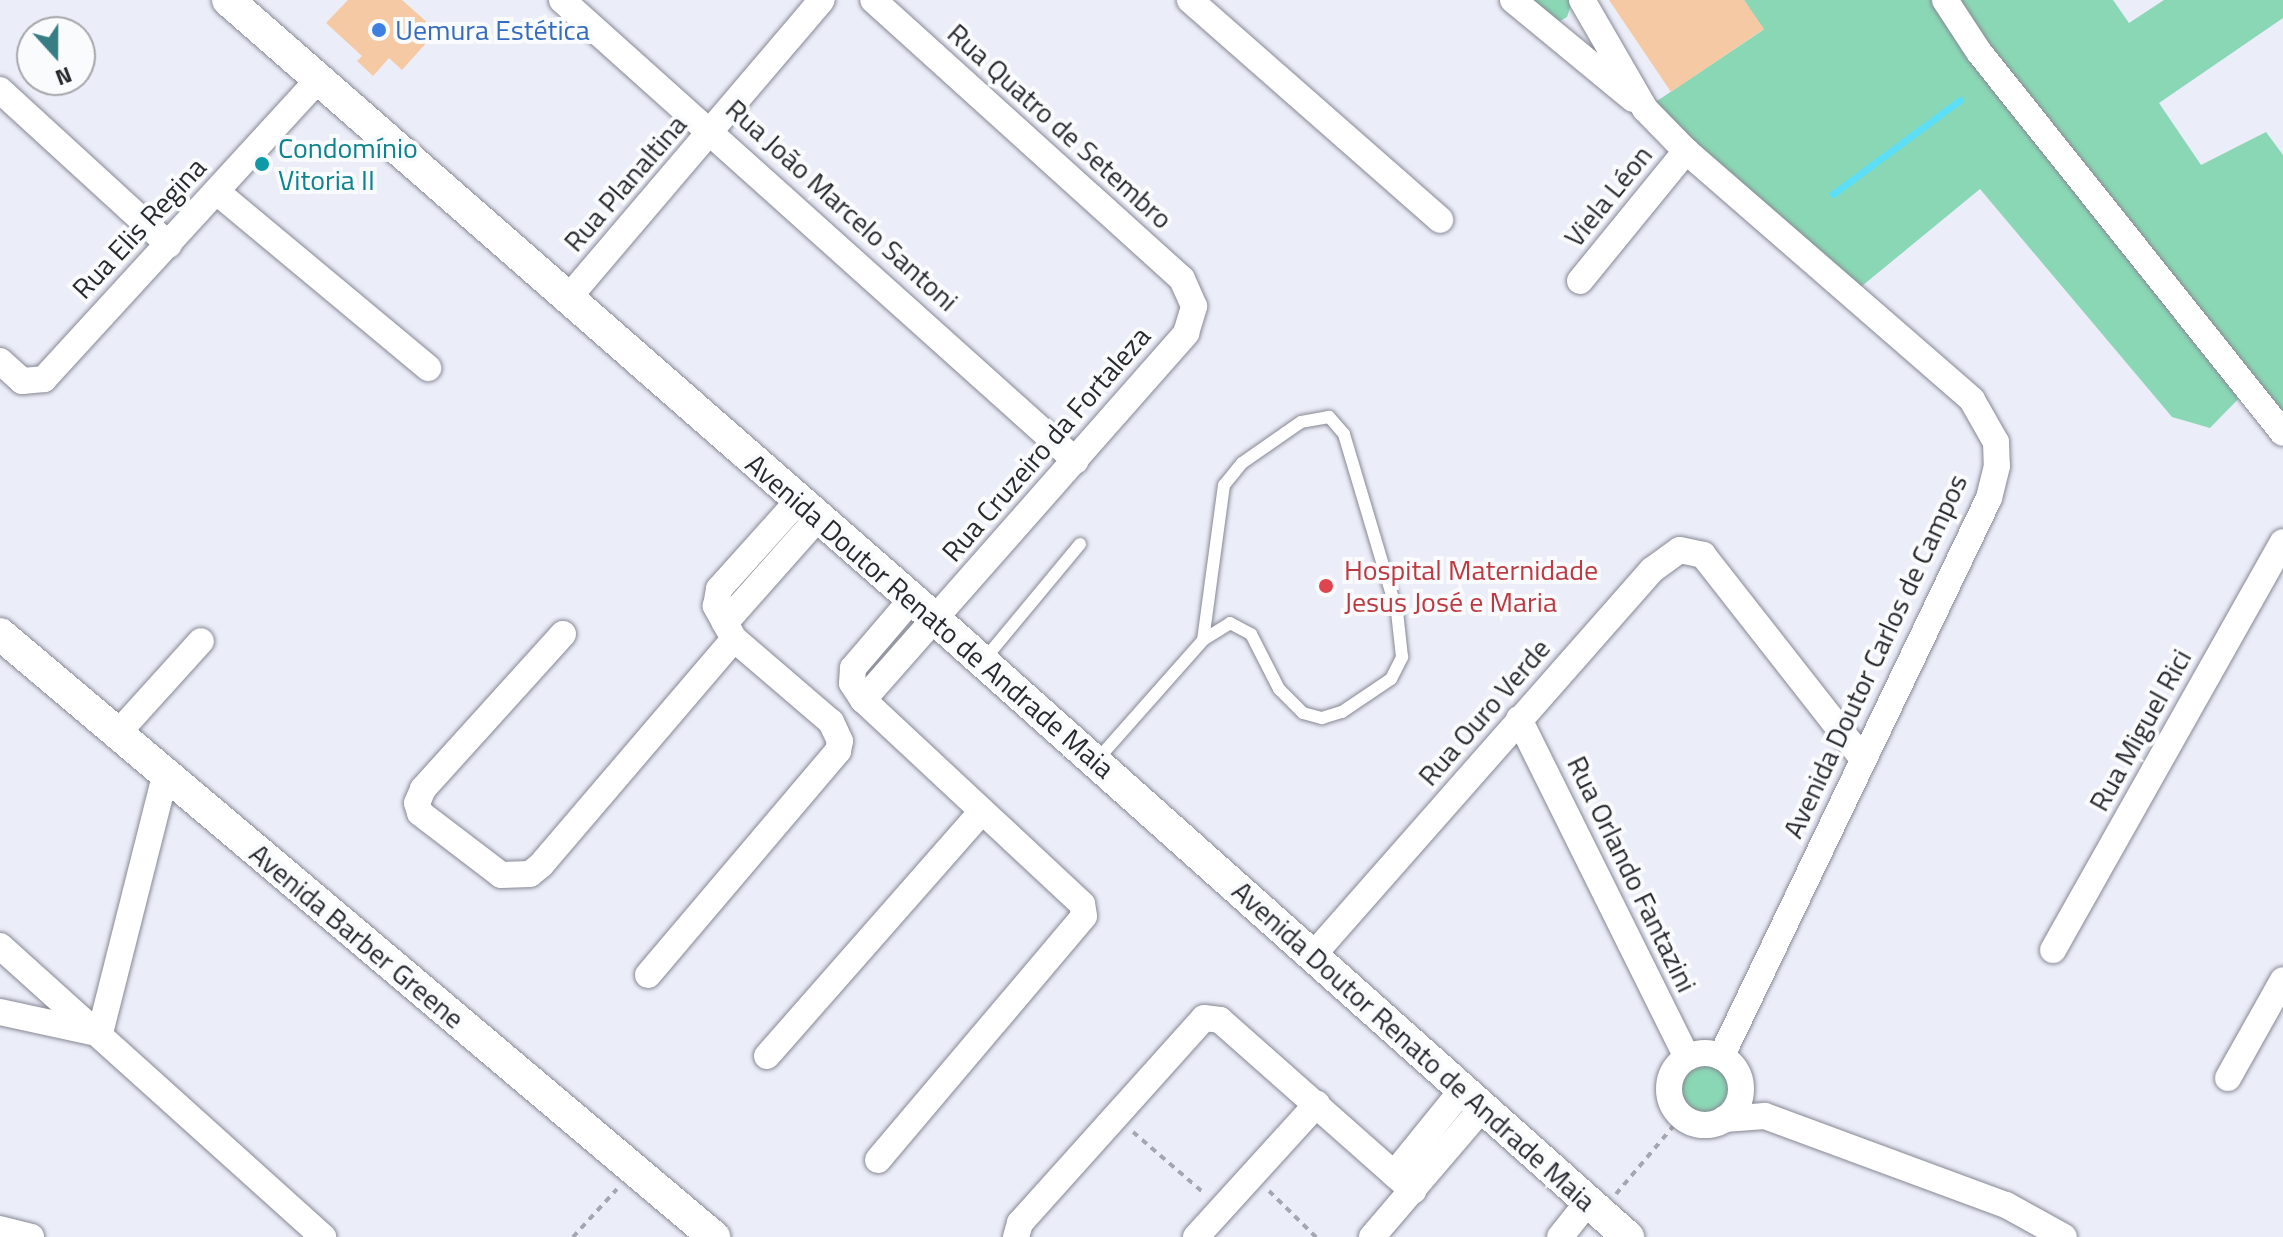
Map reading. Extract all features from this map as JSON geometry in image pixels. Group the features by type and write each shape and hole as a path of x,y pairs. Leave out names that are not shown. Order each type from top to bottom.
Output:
{"street":[{"name":"Avenida Doutor Renato de Andrade Maia","path":"228,0 1314,954 1474,1097 1606,1223"},
{"name":"Rua João Marcelo Santoni","path":"562,0 712,131 1076,461"},
{"name":"Rua Planaltina","path":"569,297 822,0"},
{"name":"Rua Quatro de Setembro","path":"873,0 1182,279 1194,306"},
{"path":"1190,0 1440,220"},
{"path":"1513,0 1645,109"},
{"path":"1543,27 1571,18 1575,0"},
{"name":"Avenida Doutor Carlos de Campos","path":"1582,0 1645,109 1686,151 1972,400 1996,442 1997,466 1989,498 1721,1057"},
{"path":"1945,0 1979,52 2283,433"},
{"name":"Rua Elis Regina","path":"0,361 22,381 44,379 317,81"},
{"path":"0,90 169,245"},
{"name":"Viela Léon","path":"1580,281 1686,151"},
{"path":"217,192 428,368"},
{"name":"Rua Cruzeiro da Fortaleza","path":"982,811 863,700 852,683 853,668 923,609 1076,461 1186,333 1194,306"},
{"path":"648,975 838,751 840,741 831,722 730,631 716,606 719,589 807,510"},
{"name":"Rua Miguel Rici","path":"2053,950 2283,542"},
{"name":"Rua Ouro Verde","path":"1314,954 1519,719 1666,557 1693,549 1862,758"},
{"path":"563,634 423,789 417,803 420,813 501,875 530,874 541,865 730,631"},
{"name":"Avenida Barber Greene","path":"0,634 714,1237"},
{"path":"117,734 201,641"},
{"name":"Rua Orlando Fantazini","path":"1519,719 1687,1058"},
{"path":"100,1033 165,776"},
{"path":"767,1056 982,811 1082,904 1084,916 878,1160"},
{"path":"3,957 100,1033 323,1237"},
{"path":"2228,1078 2283,980"},
{"path":"0,1012 100,1033"},
{"path":"1016,1237 1020,1223 1196,1022 1212,1017 1317,1104 1404,1182"},
{"path":"1765,1116 1739,1077 1721,1057 1687,1058 1669,1086 1682,1116 1702,1125 1724,1119 1765,1116 2006,1205 2064,1237"},
{"path":"1724,1119 1739,1100 1739,1077"},
{"path":"1372,1237 1404,1182 1474,1097"},
{"path":"1196,1237 1317,1104"},
{"path":"1560,1237 1606,1223"},
{"path":"0,1229 31,1237"}],"lane":[{"path":"1096,761 1203,640 1230,623 1242,625 1289,704 1322,718 1342,712 1391,679 1402,657 1397,612 1344,434 1329,417 1301,422 1242,463 1224,485 1203,640"},
{"path":"983,661 1080,544"}],"path":[{"path":"1606,1223 1682,1116"},
{"path":"1115,1117 1222,1209"},
{"path":"573,1237 635,1170"},
{"path":"1253,1175 1316,1237"}],"green space":[{"path":"1520,0 1571,0 1571,5 1567,17 1555,24"},
{"path":"1744,0 2113,0 2129,23 2164,0 2283,0 2283,18 2159,103 2201,165 2266,132 2283,155 2283,433 2248,389 2210,428 2172,417 1980,189 1851,295 1645,109 1763,30"},
{"path":"1699,1058 1711,1058 1727,1067 1734,1077 1734,1101 1727,1111 1711,1120 1699,1120 1679,1106 1674,1095 1674,1083 1688,1063"}],"building":[{"path":"348,0 402,0 437,31 402,70 389,58 373,76 357,61 362,56 326,23"},
{"path":"1609,0 1744,0 1764,29 1671,92"}],"waterway":[{"path":"1833,194 1960,100"}],"place":[{"name":"Uemura Estética","path":"379,30"},
{"name":"Condomínio Vitoria II","path":"262,164"},
{"name":"Hospital Maternidade Jesus José e Maria","path":"1326,586"}]}
